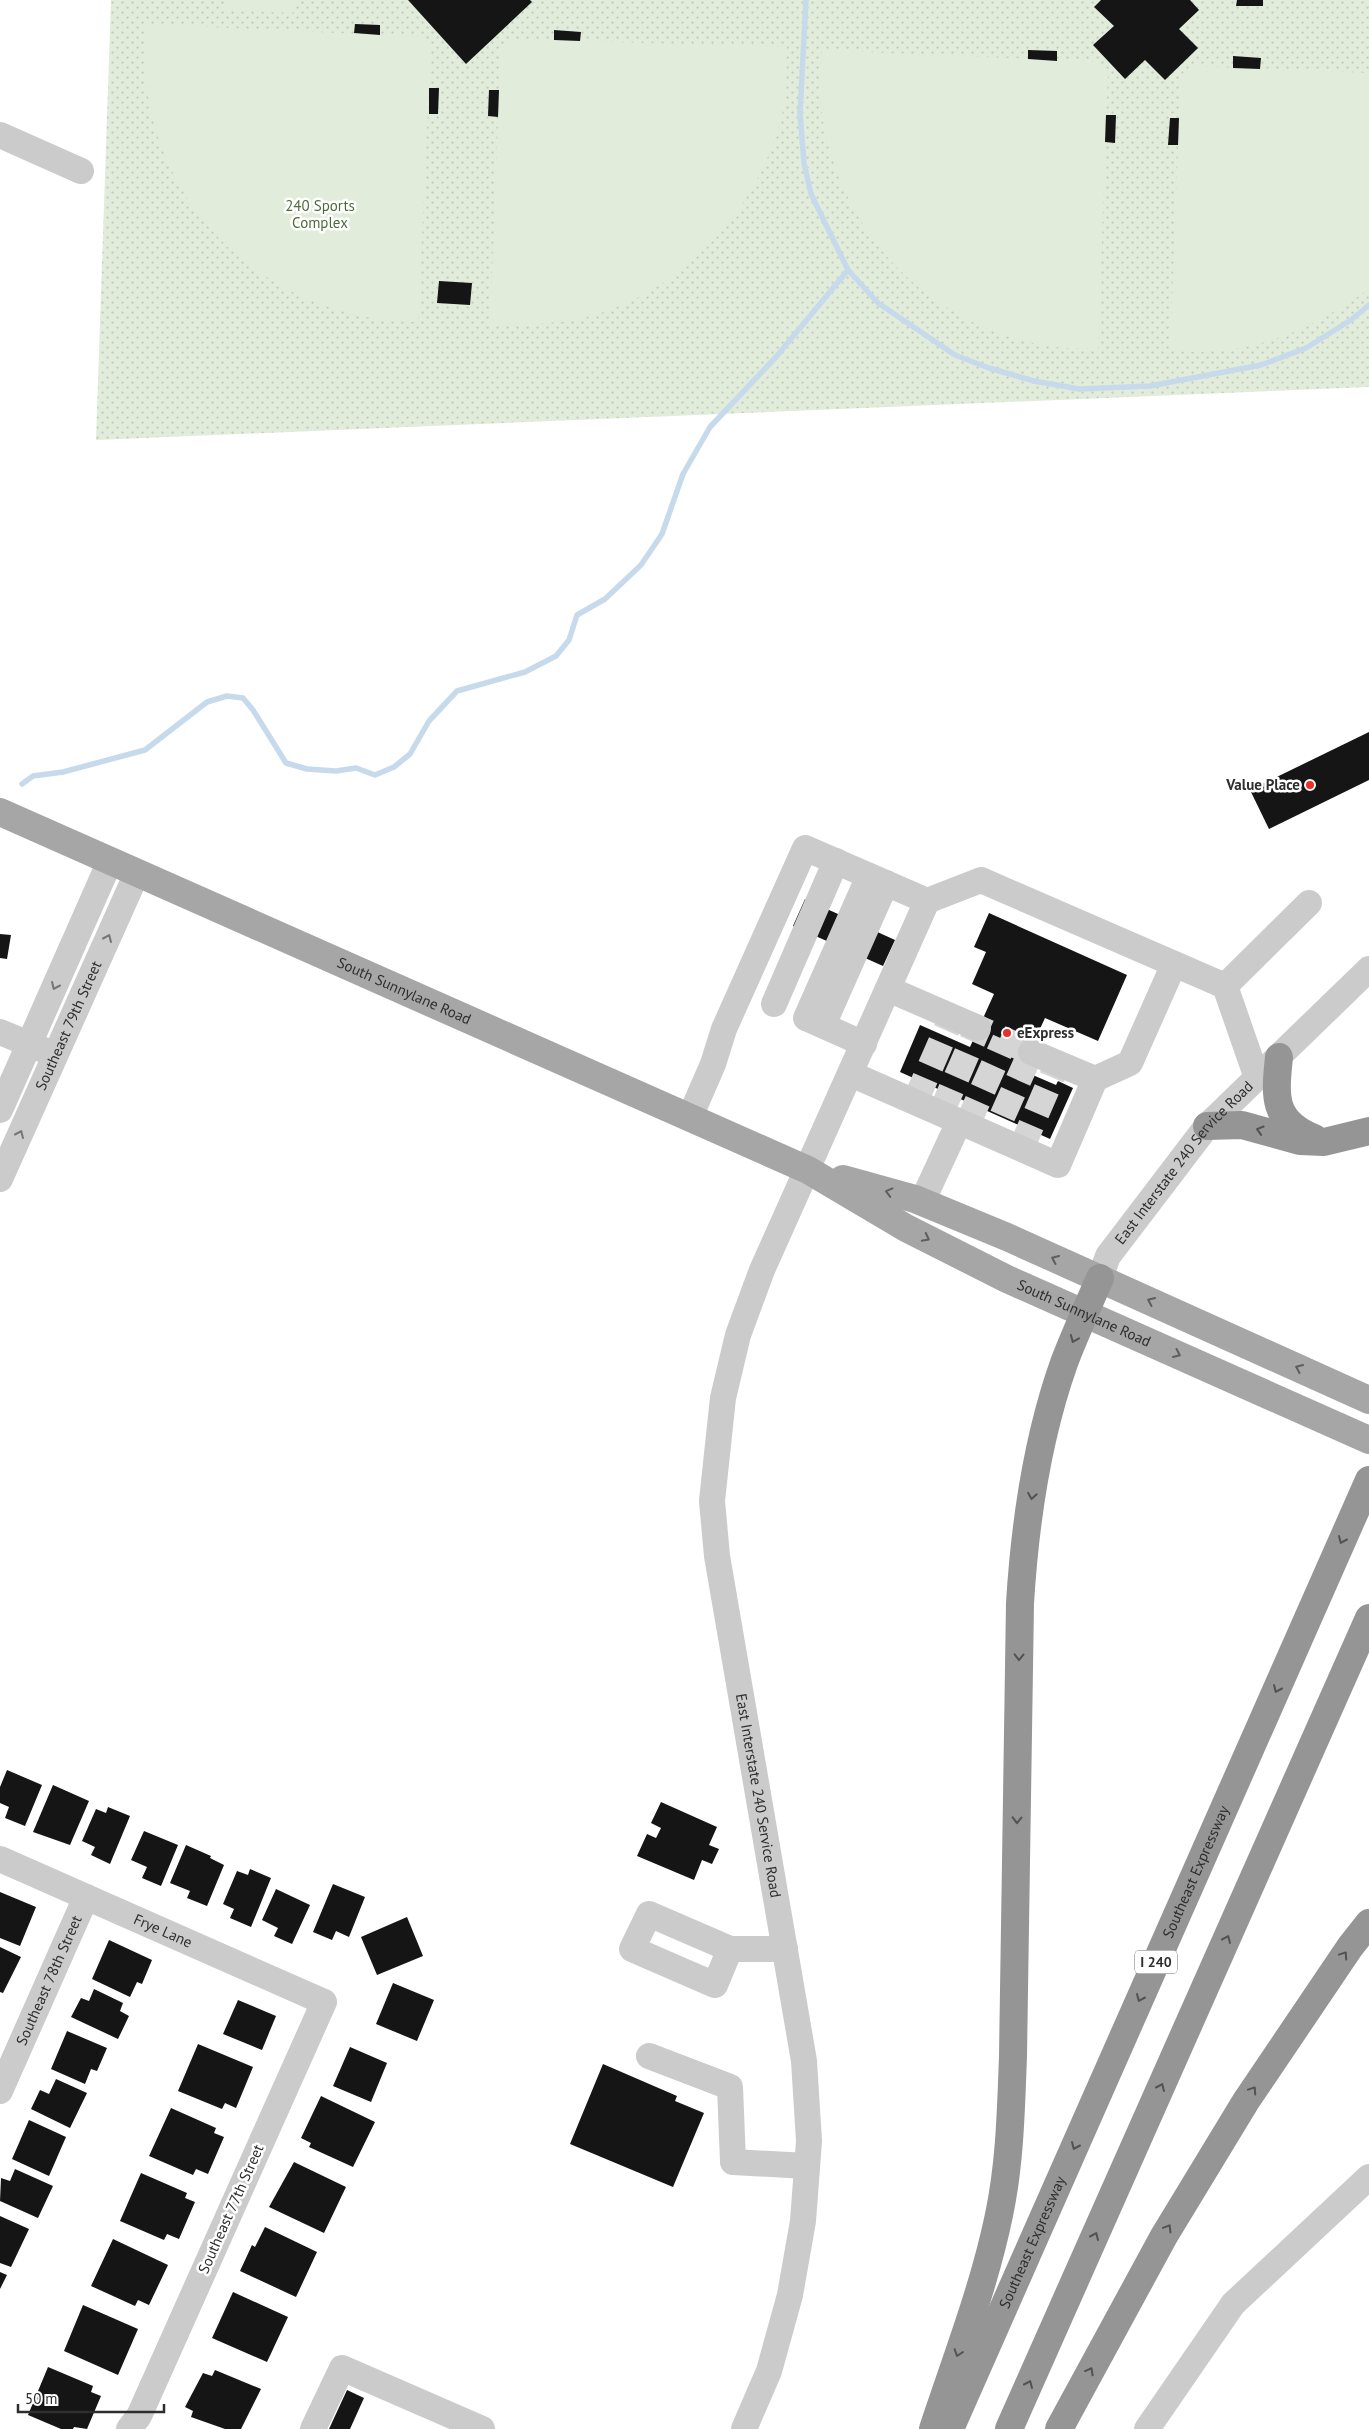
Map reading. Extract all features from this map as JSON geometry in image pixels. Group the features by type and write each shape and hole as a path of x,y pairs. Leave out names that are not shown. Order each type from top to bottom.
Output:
{"highway":[{"path":"1279,1057 1276,1089 1285,1120 1297,1131 1324,1142"},
{"path":"1207,1126 1242,1125 1300,1141 1324,1142 1369,1131"},
{"path":"933,2429 990,2252 1006,2173 1011,2124 1013,2056 1020,1603 1024,1544 1034,1478 1047,1420 1064,1363 1100,1278"},
{"name":"Southeast Expressway","path":"950,2429 1369,1480"},
{"path":"1009,2429 1369,1618"},
{"path":"1059,2429 1164,2236 1246,2101 1350,1947 1369,1923"}],"main road":[{"name":"South Sunnylane Road","path":"0,812 808,1170 906,1228 1007,1279 1369,1440"},
{"name":"South Sunnylane Road","path":"808,1170 922,1202 1100,1278 1369,1400"}],"street":[{"path":"0,135 81,171"},
{"path":"690,1117 742,989 805,848 927,901 981,880 1226,986 1257,1078"},
{"name":"Southeast 79th Street","path":"0,1110 110,861"},
{"name":"Southeast 79th Street","path":"0,1179 137,873"},
{"path":"807,1018 869,876"},
{"path":"807,1018 869,876"},
{"path":"807,1018 869,876"},
{"name":"East Interstate 240 Service Road","path":"744,2429 769,2371 790,2295 803,2221 809,2141 804,2061 717,1556 712,1501 723,1398 738,1335 762,1270 927,901"},
{"path":"1226,986 1309,903"},
{"path":"851,1074 1058,1165 1095,1079 1130,1063 1174,964"},
{"name":"East Interstate 240 Service Road","path":"1100,1278 1108,1256 1207,1126 1369,970"},
{"path":"742,989 864,1044"},
{"path":"888,989 978,1028"},
{"path":"0,1032 56,1055"},
{"path":"1031,1052 1095,1079"},
{"path":"922,1202 959,1122"},
{"name":"Frye Lane","path":"0,1859 324,2002"},
{"name":"Southeast 78th Street","path":"0,2091 86,1897"},
{"path":"730,1949 785,1949"},
{"name":"Southeast 77th Street","path":"136,2424 324,2002"},
{"path":"649,2056 730,2087 733,2162 807,2166"},
{"path":"1147,2429 1233,2304 1369,2177"},
{"path":"313,2429 342,2368 482,2429"}],"green space":[{"name":"240 Sports Complex","path":"111,0 1369,0 1369,387 96,440"},
{"path":"226,0 294,0 293,13 226,10"},
{"path":"146,24 422,37 431,45 418,322 366,317 317,303 272,281 233,251 199,215 173,173 155,126 144,68"},
{"path":"511,39 787,47 786,92 781,119 770,152 755,184 736,214 713,241 688,265 659,285 628,302 595,315 569,321 490,324 501,48"},
{"path":"822,50 1100,62 1108,71 1098,349 1055,347 1007,336 968,320 933,298 902,272 875,241 853,206 836,168 822,117"},
{"path":"1191,66 1369,73 1369,289 1345,305 1299,330 1276,339 1226,350 1199,352 1170,351 1181,75"}],"building":[{"path":"408,0 530,0 532,2 466,64"},
{"path":"1101,0 1190,0 1199,10 1179,29 1198,48 1165,80 1145,60 1125,79 1093,45 1114,26 1094,7"},
{"path":"1237,0 1263,0 1263,6 1236,6"},
{"path":"355,24 380,25 380,35 354,33"},
{"path":"554,30 581,32 580,41 554,40"},
{"path":"1028,50 1057,51 1057,61 1028,59"},
{"path":"1233,56 1261,58 1260,69 1233,68"},
{"path":"429,88 439,88 438,114 429,114"},
{"path":"489,90 499,90 498,117 488,116"},
{"path":"1106,115 1116,115 1115,143 1105,142"},
{"path":"1170,118 1179,118 1178,145 1168,145"},
{"path":"439,281 472,283 470,305 437,303"},
{"name":"Value Place","path":"1369,732 1369,780 1269,829 1250,790"},
{"path":"805,899 895,940 883,966 793,926"},
{"name":"eExpress","path":"989,913 1127,975 1098,1041 1045,1018 1021,1070 1056,1085 1058,1081 1073,1088 1050,1139 900,1072 920,1025 970,1047 994,994 972,984 986,952 974,947"},
{"path":"0,934 11,935 7,959 0,958"},
{"path":"7,1770 42,1785 25,1826 5,1818 9,1807 0,1803 0,1787"},
{"path":"53,1785 89,1801 70,1845 33,1832"},
{"path":"661,1802 717,1827 709,1845 719,1849 712,1864 702,1860 694,1880 637,1856 647,1834 656,1838 661,1828 651,1823"},
{"path":"108,1807 130,1816 110,1864 91,1855 95,1847 82,1841 96,1809 106,1813"},
{"path":"144,1831 178,1845 161,1886 142,1878 147,1867 131,1860"},
{"path":"186,1845 211,1856 210,1858 224,1865 207,1906 187,1898 190,1891 170,1883"},
{"path":"250,1869 271,1878 251,1927 230,1918 234,1909 223,1904 237,1871 248,1875"},
{"path":"333,1884 365,1897 349,1937 336,1931 332,1940 313,1932"},
{"path":"276,1889 310,1905 292,1944 274,1936 278,1928 262,1920"},
{"path":"0,1892 36,1907 20,1946 0,1938"},
{"path":"407,1917 423,1956 377,1975 361,1937"},
{"path":"109,1940 152,1960 142,1984 137,1982 130,1997 92,1979"},
{"path":"0,1947 21,1957 3,1993 0,1992"},
{"path":"393,1983 434,2000 417,2041 376,2024"},
{"path":"94,1989 123,2003 120,2011 129,2016 118,2039 71,2017 81,1998 89,2001"},
{"path":"238,2000 276,2016 262,2050 223,2034"},
{"path":"67,2031 107,2048 97,2071 91,2069 85,2084 51,2069"},
{"path":"198,2044 253,2067 236,2108 225,2103 222,2109 178,2091"},
{"path":"350,2047 387,2063 371,2102 333,2086"},
{"path":"603,2064 677,2096 675,2101 704,2113 673,2187 570,2144"},
{"path":"56,2079 87,2093 70,2128 31,2109 40,2090 49,2094"},
{"path":"321,2096 375,2122 353,2167 309,2147 311,2143 301,2138"},
{"path":"171,2108 216,2128 214,2133 224,2137 208,2174 196,2169 193,2175 149,2156"},
{"path":"29,2120 66,2137 49,2176 12,2159"},
{"path":"294,2162 346,2187 324,2233 269,2207"},
{"path":"15,2169 53,2186 38,2218 0,2201 1,2178 10,2181"},
{"path":"141,2173 187,2193 185,2198 195,2202 179,2239 167,2234 164,2240 120,2221"},
{"path":"0,2216 29,2229 11,2267 0,2263"},
{"path":"265,2227 317,2252 296,2297 240,2271 252,2245 255,2247"},
{"path":"113,2239 168,2265 149,2305 138,2300 135,2306 91,2286"},
{"path":"0,2272 7,2275 0,2289"},
{"path":"233,2292 288,2317 267,2362 212,2338"},
{"path":"83,2305 138,2329 118,2375 64,2351"},
{"path":"48,2367 93,2386 91,2392 101,2396 87,2429 74,2427 73,2429 61,2429 28,2415"},
{"path":"215,2370 261,2389 241,2429 225,2429 191,2417 193,2411 185,2407 203,2373 212,2376"},
{"path":"347,2390 364,2398 350,2429 329,2429"}],"waterway":[{"path":"806,0 800,113 804,163 811,194 848,270 878,303 955,355 989,368 1034,381 1079,389 1150,386 1261,365 1306,348 1351,320 1369,305"},
{"path":"22,784 33,776 63,772 145,750 207,702 227,696 243,698 253,710 286,763 307,769 336,771 356,768 375,775 394,767 410,754 429,721 457,691 525,672 556,656 569,640 577,615 605,599 641,565 662,534 683,474 710,427 776,357 848,270"}],"tunnel":[{"path":"915,1102 952,1017"},
{"path":"941,1113 978,1028 1031,1052 993,1137"},
{"path":"967,1125 1005,1040"},
{"path":"1021,1149 1058,1063"}],"place":[{"name":"Value Place","path":"1310,785"},
{"name":"eExpress","path":"1007,1033"}]}
